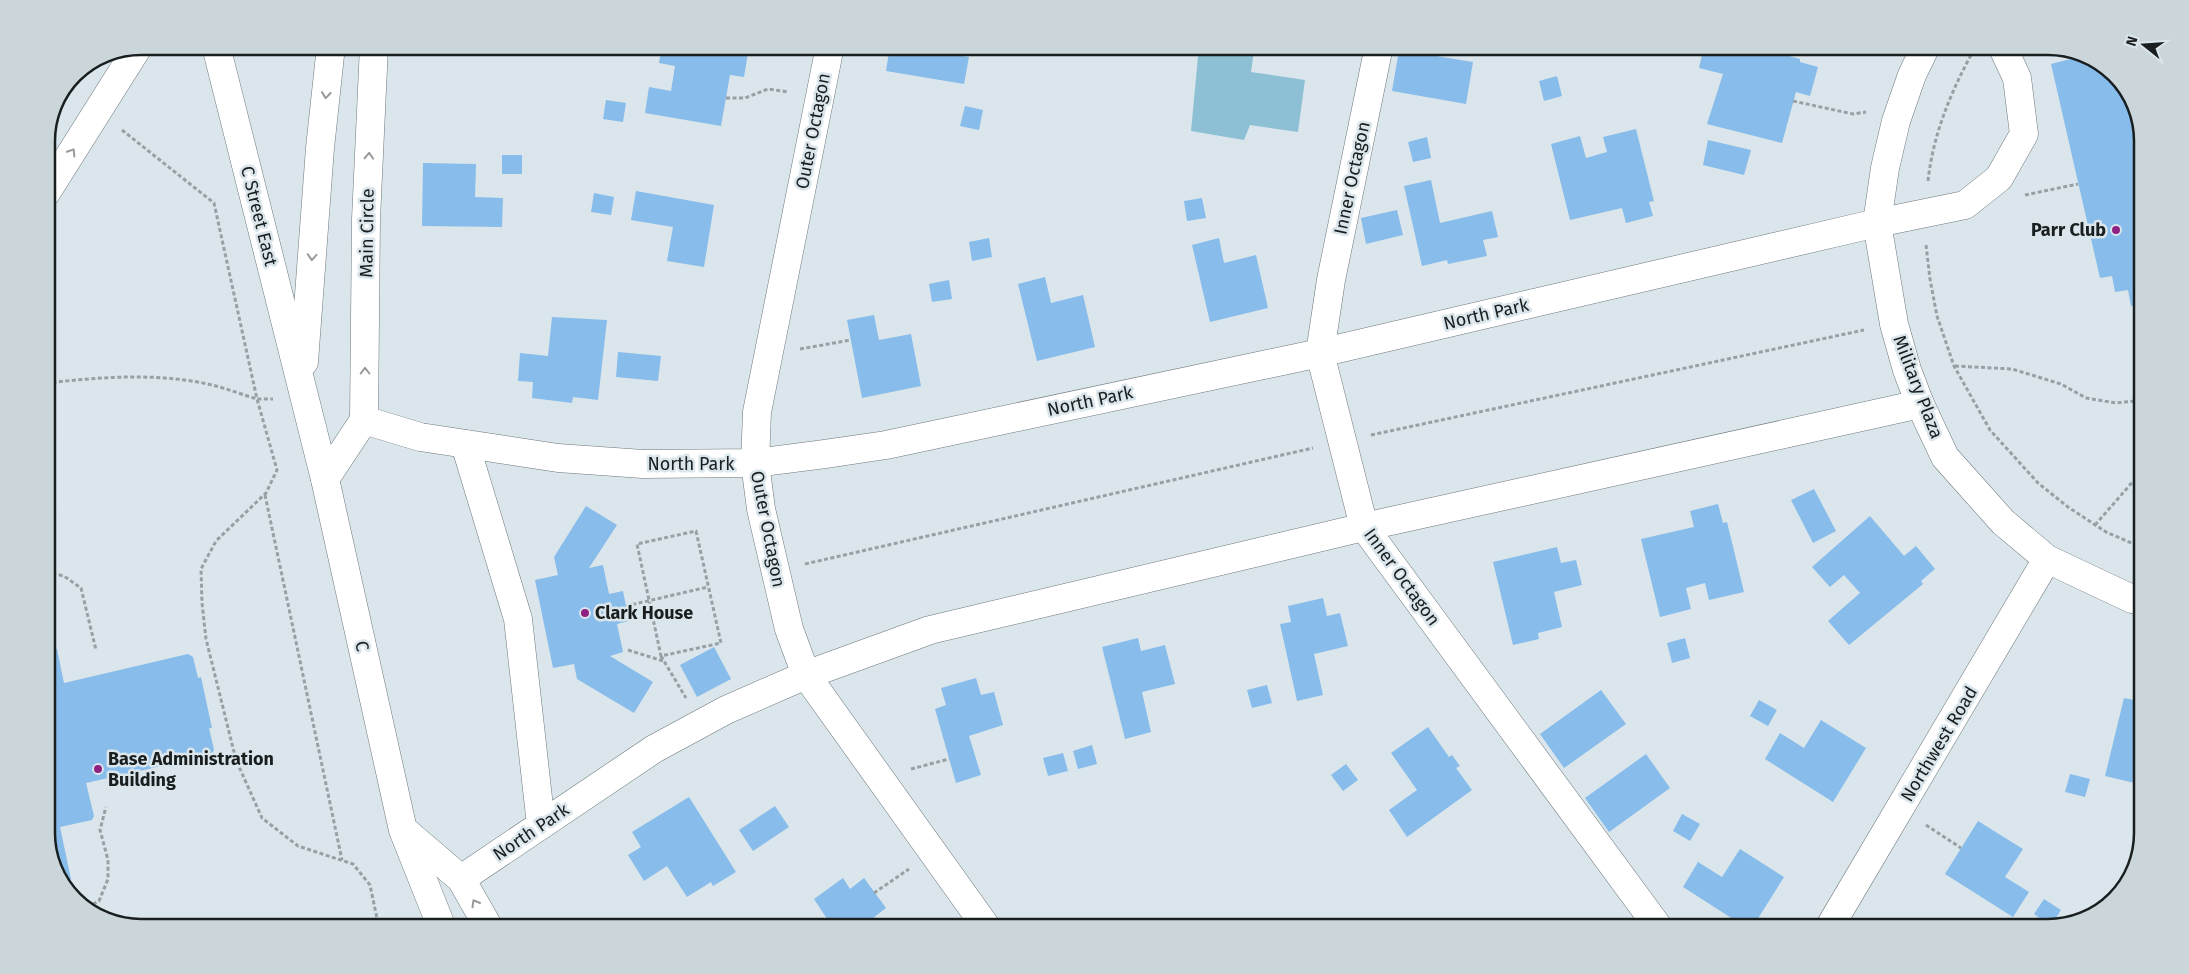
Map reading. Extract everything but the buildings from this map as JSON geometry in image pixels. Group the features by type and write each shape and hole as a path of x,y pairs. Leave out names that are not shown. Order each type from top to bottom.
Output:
{"street":[{"name":"C Street East","path":"218,55 302,386"},
{"path":"302,386 320,148 331,55"},
{"name":"Main Circle","path":"364,420 366,219 374,55"},
{"name":"Outer Octagon","path":"828,55 757,412 755,463 761,510 789,629 806,675 981,919"},
{"name":"Inner Octagon","path":"1377,55 1331,280 1320,353 1364,527 1652,919"},
{"name":"Military Plaza","path":"1922,55 1901,106 1885,168 1878,223 1894,324 1907,370 1920,404 1945,457 2002,522 2048,559 2134,599"},
{"name":"North Park","path":"364,420 420,437 558,458 643,464 755,463 886,444 1320,353 1878,223 1965,205 1999,178 2024,134 2017,78 2006,55"},
{"path":"55,179 132,56"},
{"name":"C","path":"302,386 325,479 403,830 435,919"},
{"name":"North Park","path":"461,879 654,749 701,723 806,675 930,630 1364,527 1920,404"},
{"path":"325,479 364,420"},
{"path":"465,444 518,619 541,825"},
{"name":"Northwest Road","path":"1834,919 2048,559"},
{"path":"403,830 461,879 484,919"}],"path":[{"path":"1970,55 1954,86 1939,126 1930,164 1925,242 1937,316 1954,366 1990,430 2011,455 2038,484 2095,525 2134,544"},
{"path":"726,98 746,98 768,89 820,96"},
{"path":"1794,101 1853,114 1901,106"},
{"path":"98,111 214,203 257,399 277,470 264,495 216,541 201,569 206,639 236,760 262,818 298,846 354,864 370,885 377,919"},
{"path":"769,354 851,340"},
{"path":"1954,366 2012,369 2062,384 2086,398 2116,403 2134,401"},
{"path":"55,382 102,377 163,378 215,386 257,399"},
{"path":"2095,525 2134,480"},
{"path":"264,495 342,860"},
{"path":"661,656 720,643 696,531 637,544 661,656 701,723"},
{"path":"55,574 64,576 81,588 96,650"},
{"path":"626,606 708,587"},
{"path":"628,650 664,661"},
{"path":"880,778 949,759"},
{"path":"93,904 99,901 108,879 108,860 100,830 106,807"},
{"path":"1900,808 1961,848"},
{"path":"874,893 934,853"}],"shaded area":[{"path":"1198,55 1253,55 1251,72 1305,80 1298,132 1250,125 1244,140 1191,131"}],"place":[{"name":"Parr Club","path":"2116,230"},
{"name":"Clark House","path":"585,613"},
{"name":"Base Administration Building","path":"98,769"}]}
